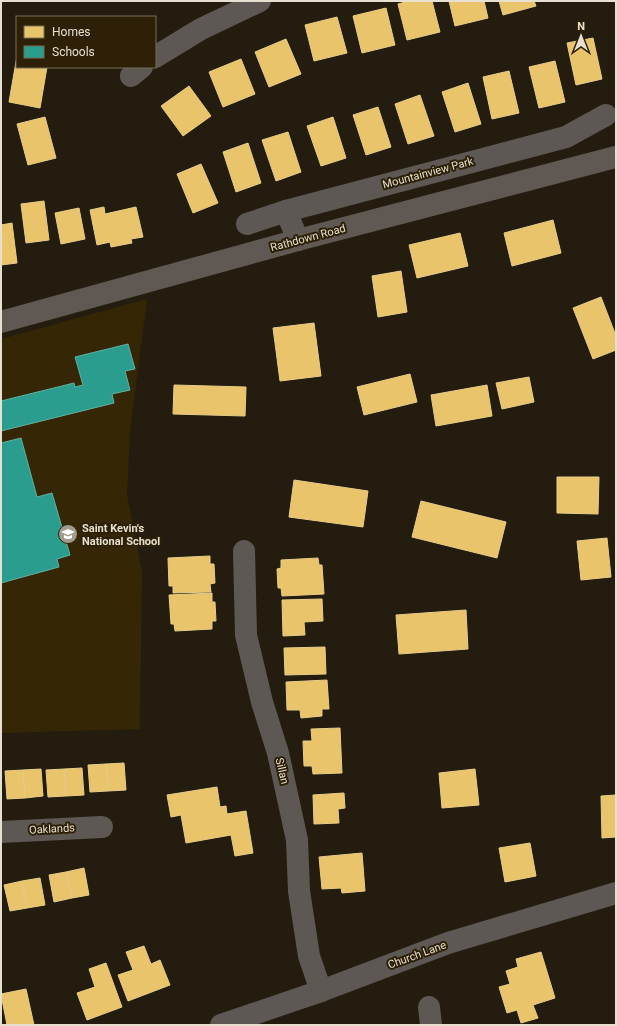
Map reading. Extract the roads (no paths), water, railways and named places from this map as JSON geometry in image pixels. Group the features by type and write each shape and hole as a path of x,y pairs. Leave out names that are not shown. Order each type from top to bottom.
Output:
{"main road":[{"name":"Rathdown Road","path":"1,322 298,240 616,157"}],"street":[{"path":"156,56 201,29 260,1"},
{"name":"Mountainview Park","path":"248,224 286,211 566,137 606,115"},
{"path":"286,211 298,240"},
{"name":"Sillan","path":"244,551 246,635 262,702 278,754 297,840 300,899 309,956 321,991"},
{"name":"Oaklands","path":"1,832 102,827"},
{"name":"Church Lane","path":"221,1025 321,991 448,943 616,893"}],"place":[{"name":"Saint Kevin's National School","path":"68,534"}]}
